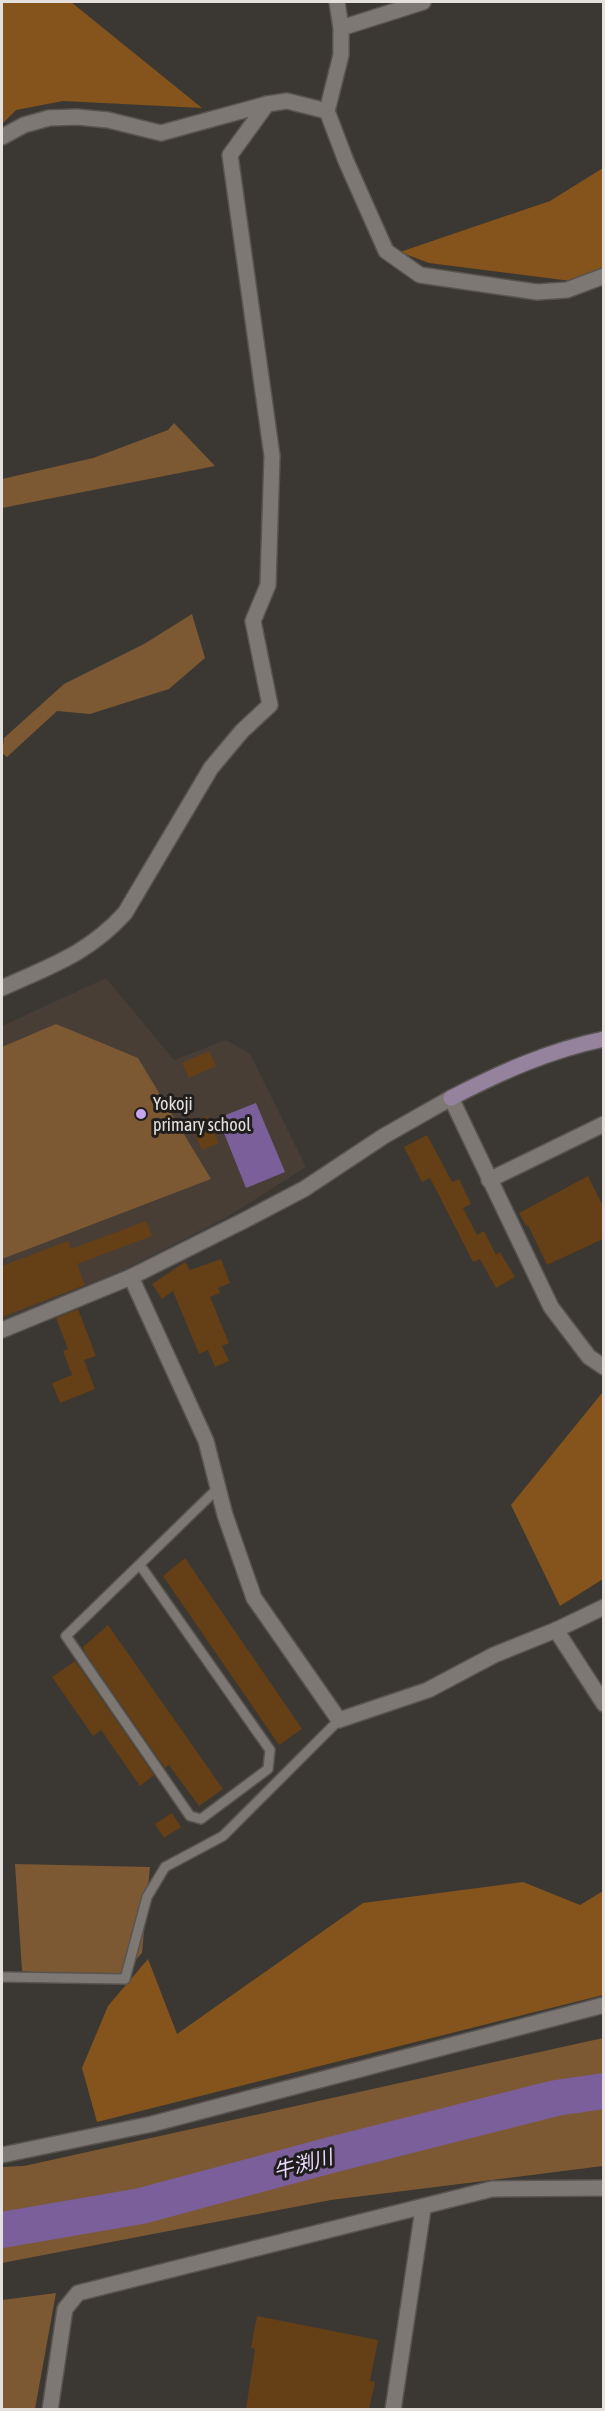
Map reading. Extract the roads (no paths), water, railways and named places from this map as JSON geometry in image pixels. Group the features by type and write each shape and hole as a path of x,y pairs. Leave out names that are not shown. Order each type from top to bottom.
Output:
{"street":[{"path":"337,2 341,28 341,55 327,111 345,161 386,251 420,275 537,292 567,290 603,276"},
{"path":"341,28 423,2"},
{"path":"2,137 24,125 41,120 77,117 108,120 161,134 267,104 286,101 327,111"},
{"path":"2,988 82,951 109,931 125,913 211,768 242,731 270,705 253,621 268,585 272,456 230,155 267,104"},
{"path":"2,1330 131,1277 304,1189 384,1136 450,1098 506,1071 577,1044 603,1039"},
{"path":"450,1098 551,1307 589,1357 603,1367"},
{"path":"489,1180 602,1130"},
{"path":"131,1277 206,1441 225,1515 254,1598 339,1720 428,1690 494,1655 556,1630 603,1607"},
{"path":"556,1630 603,1704"},
{"path":"2,2155 152,2124 603,2005"},
{"path":"50,2409 65,2309 78,2293 492,2189 603,2188"},
{"path":"393,2409 423,2208"}],"lane":[{"path":"140,1565 270,1750 268,1769 201,1819 190,1816 66,1636 218,1488"},
{"path":"2,1977 125,1979 147,1897 165,1867 224,1836 339,1720"}],"waterway":[{"name":"牛渕川","path":"2,2230 141,2206 556,2098 604,2091"}],"place":[{"name":"Yokoji primary school","path":"141,1114"}]}
